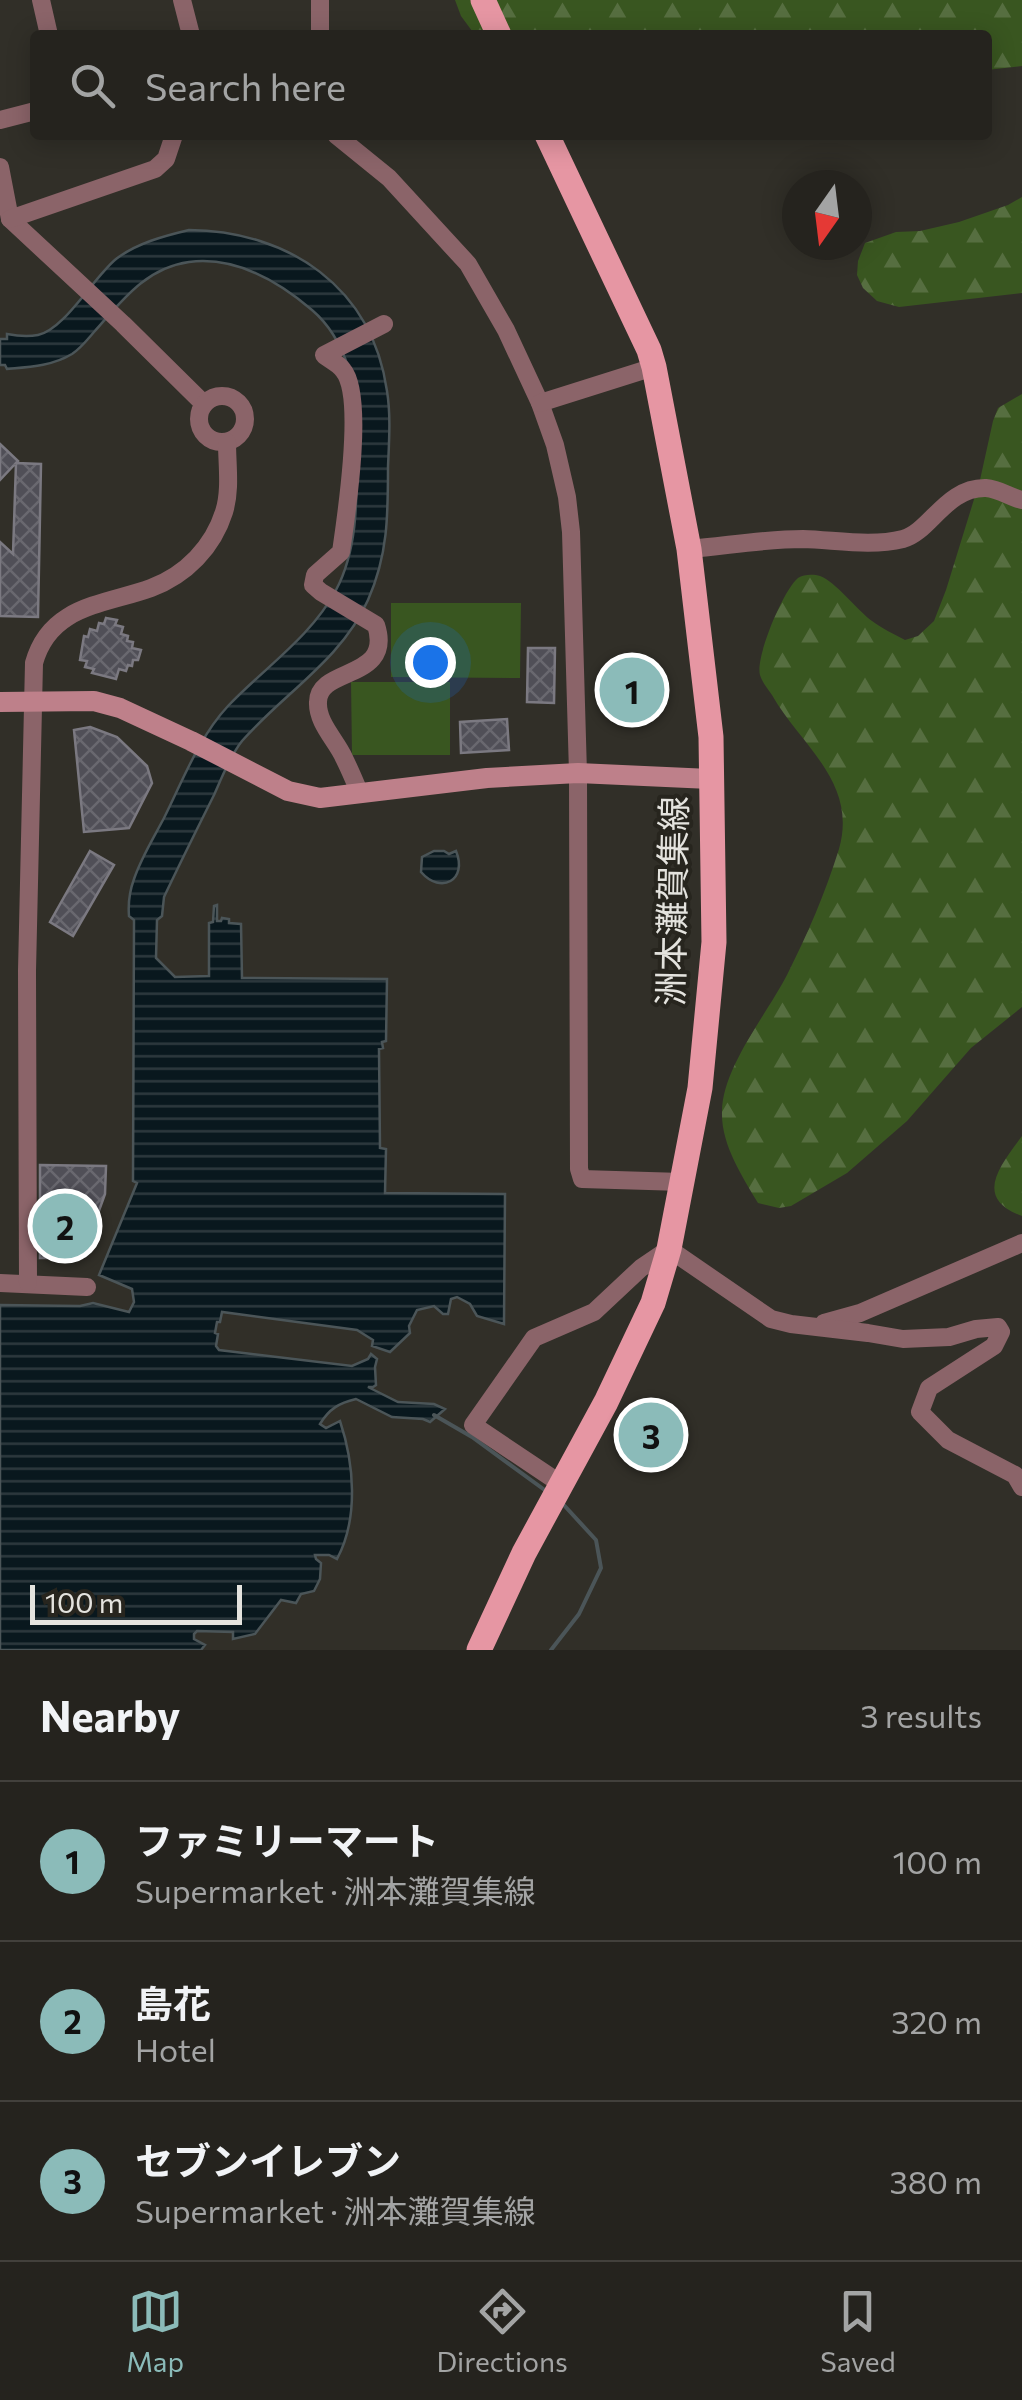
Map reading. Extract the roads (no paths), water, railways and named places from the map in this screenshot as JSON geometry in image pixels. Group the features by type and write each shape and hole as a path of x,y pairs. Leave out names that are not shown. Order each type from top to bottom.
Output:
{"main road":[{"path":"482,0 497,30"},
{"name":"洲本灘賀集線","path":"480,1650 524,1554 654,1303 669,1249 700,1088 714,942 711,737 688,549 654,367 549,140"}],"street":[{"path":"40,0 48,30"},
{"path":"182,0 190,30"},
{"path":"320,0 320,30"},
{"path":"0,120 30,113"},
{"path":"10,220 155,169 166,160 172,140"},
{"path":"342,140 389,178 468,264 506,330 540,403 554,444 571,532 578,773 578,1169 582,1178 682,1182"},
{"path":"0,167 10,220 204,404"},
{"path":"360,794 343,755 319,716 318,704 319,694 328,684 369,664 381,640 376,626 314,585 315,575 341,552 350,489 350,384 342,368 324,355 384,324"},
{"path":"540,403 654,367"},
{"path":"218,396 234,399 244,411 241,432 227,442 215,442 203,434 198,419 204,404 218,396"},
{"path":"28,1284 32,676 38,650 62,620 86,606 173,578 197,558 225,510 227,442"},
{"path":"688,549 799,539 904,539 940,507 969,490 991,489 1022,500"},
{"path":"0,702 107,704 191,741 288,791 320,798 470,780 578,773 710,780"},
{"path":"809,1327 860,1313 1022,1243"},
{"path":"556,1494 473,1425 534,1338 594,1312 641,1268 669,1249 771,1319 903,1340 998,1328 1001,1332 994,1346 929,1388 920,1412 948,1440 1014,1475 1022,1487"},
{"path":"0,1284 87,1287"}],"waterway":[{"path":"434,1415 472,1437 546,1491"},
{"path":"551,1650 579,1614 601,1568 596,1540 562,1503"}],"place":[{"name":"ファミリーマート","path":"632,690"},
{"name":"島花","path":"65,1226"},
{"name":"セブンイレブン","path":"651,1435"}]}
